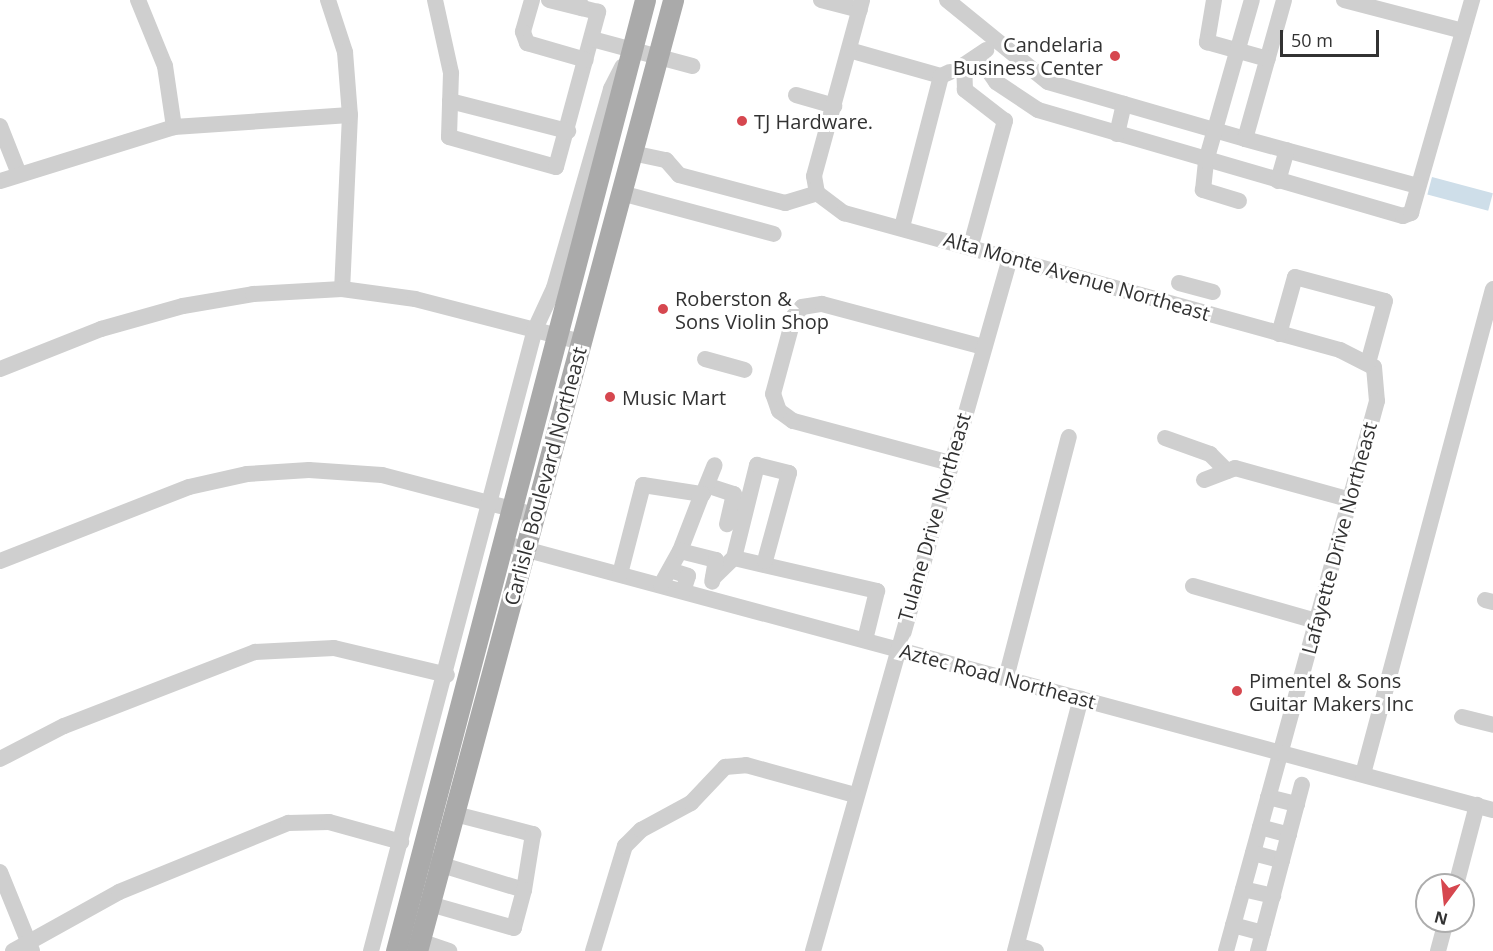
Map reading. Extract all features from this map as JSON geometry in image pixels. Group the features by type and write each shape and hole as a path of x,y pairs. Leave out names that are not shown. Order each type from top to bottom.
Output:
{"main road":[{"name":"Carlisle Boulevard Northeast","path":"396,951 502,543 502,506 558,335 595,165 645,0"},
{"name":"Carlisle Boulevard Northeast","path":"418,946 673,0"}],"street":[{"path":"138,0 165,66 174,127"},
{"path":"328,0 345,52 350,115 342,289"},
{"path":"435,0 447,37 449,136 556,167 561,157 592,39 590,5 549,0"},
{"path":"532,0 523,32 526,43 586,60"},
{"path":"632,153 667,156 679,175 785,203 817,194 814,176 861,5 821,0"},
{"path":"947,0 1048,82 1418,186"},
{"path":"1214,0 1207,42 1268,59"},
{"path":"1239,201 1203,190 1206,161 1252,0"},
{"path":"1245,139 1284,0"},
{"path":"1344,0 1463,32"},
{"path":"971,60 1019,101 1206,161 1403,216 1411,213 1472,0"},
{"path":"592,39 692,66"},
{"path":"849,51 941,76 998,42"},
{"path":"971,60 965,90 1005,121 971,245"},
{"path":"902,227 941,76"},
{"path":"796,94 834,106"},
{"path":"450,101 568,131"},
{"path":"1117,134 1124,104"},
{"path":"0,181 174,127 350,115"},
{"path":"0,126 19,174"},
{"path":"1278,181 1287,150"},
{"path":"371,951 447,675 502,506 535,329 554,288 595,165 561,157"},
{"path":"621,193 774,234"},
{"name":"Alta Monte Avenue Northeast","path":"817,194 844,213 971,245 1279,334 1371,365"},
{"name":"Tulane Drive Northeast","path":"813,951 896,648 1010,258"},
{"path":"1279,334 1295,277 1385,301 1371,365"},
{"path":"1179,283 1213,292"},
{"path":"0,369 100,329 183,306 253,294 342,289 415,299 581,342"},
{"path":"1363,774 1493,289"},
{"path":"950,463 793,421 779,411 772,394 794,316 802,307 822,304 984,347"},
{"path":"705,359 745,370"},
{"name":"Lafayette Drive Northeast","path":"1226,951 1377,400 1371,365"},
{"path":"1006,678 1069,437"},
{"path":"1165,438 1210,454 1231,470 1351,500"},
{"path":"661,585 681,551 715,465"},
{"path":"711,586 734,558 757,465 789,473 765,561"},
{"path":"1204,480 1231,470"},
{"path":"0,561 189,487 247,474 352,472 535,515"},
{"path":"620,574 643,485 735,494 727,524"},
{"name":"Aztec Road Northeast","path":"502,543 661,585 711,586 865,640 1485,807"},
{"path":"681,551 716,560 711,586"},
{"path":"734,558 765,561 877,591 865,640"},
{"path":"670,570 685,584"},
{"path":"1193,586 1316,621"},
{"path":"0,759 64,726 255,652 334,648 447,675"},
{"path":"1036,951 1016,948 1081,698"},
{"path":"1462,717 1493,725"},
{"path":"593,951 625,846 641,830 691,803 725,767 746,765 855,795"},
{"path":"1258,951 1302,785"},
{"path":"1268,797 1297,804"},
{"path":"1460,873 1485,807"},
{"path":"430,904 514,928 524,890 533,834 454,814"},
{"path":"13,951 31,947 119,892 288,823 329,822 401,842"},
{"path":"1260,827 1289,835"},
{"path":"1253,853 1282,861"},
{"path":"420,858 524,890"},
{"path":"0,872 31,947"},
{"path":"1243,889 1273,896"},
{"path":"1233,925 1263,933"},
{"path":"1438,951 1443,933"},
{"path":"418,946 449,951"}],"shaded area":[{"path":"1432,177 1493,193 1488,211 1427,194"}],"place":[{"name":"Candelaria Business Center","path":"1115,56"},
{"name":"TJ Hardware.","path":"742,121"},
{"name":"Roberston & Sons Violin Shop","path":"663,309"},
{"name":"Music Mart","path":"610,397"},
{"name":"Pimentel & Sons Guitar Makers Inc","path":"1237,691"}]}
